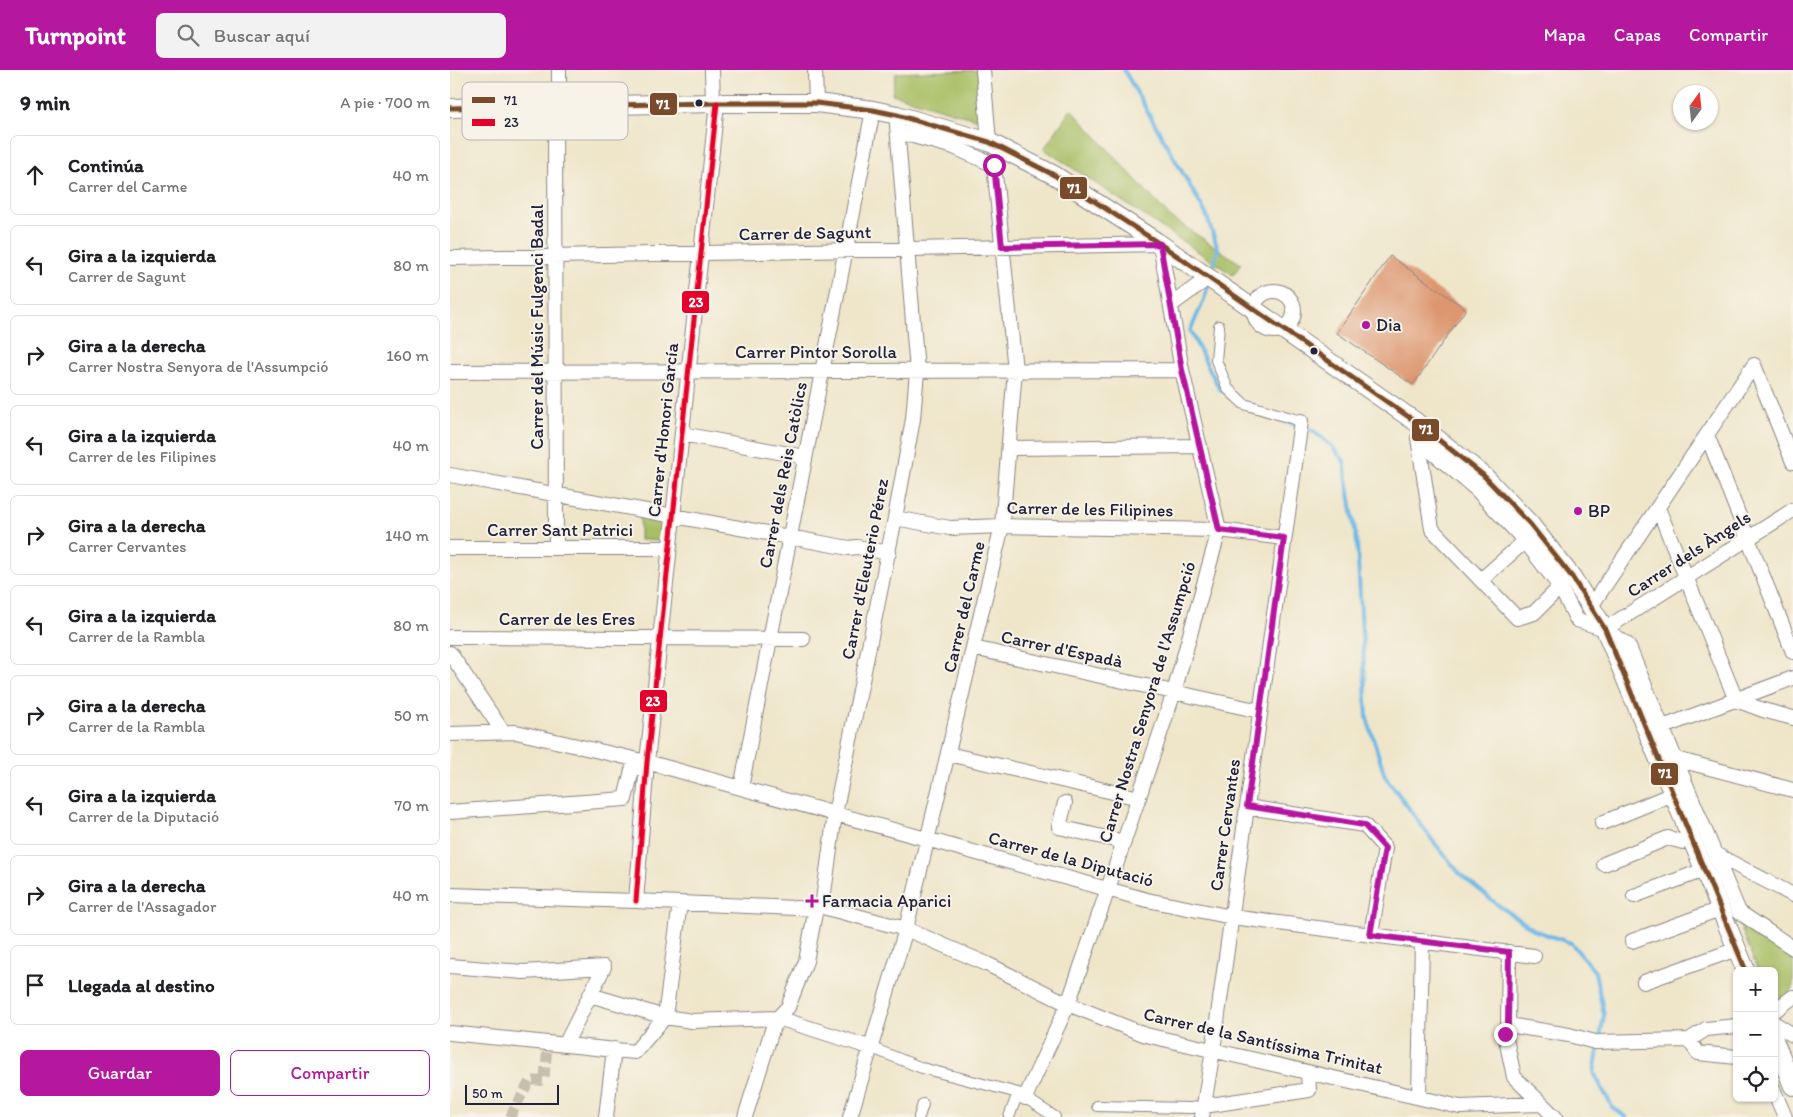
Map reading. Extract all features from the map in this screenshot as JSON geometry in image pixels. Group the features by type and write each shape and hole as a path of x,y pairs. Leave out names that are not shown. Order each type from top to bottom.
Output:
{"street":[{"name":"Carrer d'Honori García","path":"636,901 647,762 701,254 715,103 712,70"},
{"path":"815,70 816,103"},
{"path":"983,70 989,142"},
{"path":"628,105 816,103 873,110 897,124 989,142 1054,175 1160,244 1416,422 1483,475 1523,517 1572,577 1605,629 1744,967"},
{"name":"Carrer dels Reis Catòlics","path":"741,788 873,110"},
{"name":"Carrer del Carme","path":"850,1117 906,929 1002,526 1015,370 994,165 897,124"},
{"name":"Carrer d'Eleuterio Pérez","path":"744,1117 772,1030 778,1018 788,1007 806,961 816,913 823,900 835,814 895,518 913,419 917,371 897,124"},
{"name":"Carrer del Músic Fulgenci Badal","path":"556,548 557,140"},
{"name":"Carrer de Sagunt","path":"450,258 1160,244"},
{"name":"Carrer Nostra Senyora de l'Assumpció","path":"1021,1096 1068,1004 1174,692 1219,530 1182,370 1160,244"},
{"path":"1170,305 1208,278"},
{"path":"1253,310 1256,302 1265,293 1271,291 1283,293 1292,302 1294,315 1292,322 1282,330"},
{"path":"1219,326 1216,360 1228,389 1244,404 1300,421"},
{"path":"1591,606 1754,365 1793,462"},
{"name":"Carrer Pintor Sorolla","path":"450,372 1182,370"},
{"name":"Carrer Cervantes","path":"1203,1112 1232,917 1300,421"},
{"path":"1416,422 1432,529 1517,618 1534,613 1560,587"},
{"path":"682,434 806,456"},
{"path":"1707,435 1793,652"},
{"path":"1419,441 1477,490 1525,541 1560,587 1577,620 1605,629 1628,645 1739,912 1793,948"},
{"path":"1008,448 1200,446"},
{"path":"450,476 790,538 888,553"},
{"path":"1658,508 1736,700 1793,718"},
{"name":"Carrer dels Àngels","path":"1605,629 1793,510"},
{"name":"Carrer de les Filipines","path":"895,518 950,528 1002,526 1219,530 1284,538"},
{"path":"1481,580 1525,541"},
{"name":"Carrer Sant Patrici","path":"450,548 669,548"},
{"name":"Carrer de les Eres","path":"450,637 803,639"},
{"name":"Carrer d'Espadà","path":"973,648 1260,712"},
{"path":"450,653 503,732"},
{"path":"1662,727 1793,678"},
{"name":"Carrer de la Diputació","path":"450,734 516,732 647,762 1147,900 1232,917 1534,956"},
{"path":"948,754 1139,798"},
{"path":"1676,759 1793,790"},
{"path":"450,812 625,799 632,770 647,762"},
{"path":"1602,823 1673,794"},
{"path":"1065,803 1059,827 1124,842"},
{"path":"1247,806 1364,825 1385,848 1370,935"},
{"path":"1604,864 1668,838 1683,842 1691,838"},
{"path":"1715,854 1793,895"},
{"path":"1634,896 1704,870"},
{"name":"Carrer de la Santíssima Trinitat","path":"450,895 818,908 906,929 987,964 1068,1004 1146,1035 1419,1097 1460,1112 1547,1112"},
{"path":"450,1033 635,1052 665,1017 680,903"},
{"path":"1632,941 1720,909"},
{"path":"1419,1097 1422,941"},
{"path":"1644,982 1737,949"},
{"path":"1509,952 1508,1024 1505,1034 1514,1078 1547,1112"},
{"path":"450,966 523,972 604,968 565,1045"},
{"path":"590,994 665,1017 692,1021 778,1018 872,1048 922,1068 1021,1096 1053,1114"},
{"path":"1778,1008 1793,997"},
{"path":"1508,1024 1569,1035 1595,1042 1690,1040 1706,1029 1733,1026"},
{"path":"1778,1026 1793,1036"},
{"path":"1690,1040 1698,1053 1733,1057"},
{"path":"606,1117 614,1049"},
{"path":"1778,1052 1793,1086"},
{"path":"1097,1106 1191,1108 1203,1112 1309,1090 1308,1072"},
{"path":"1778,1096 1793,1094"},
{"path":"1008,1115 1021,1096"},
{"path":"1778,1101 1785,1117"},
{"path":"919,1117 923,1104"}],"green space":[{"path":"980,70 982,121 892,94 896,73"},
{"path":"1071,109 1170,217 1241,264 1233,275 1044,149"},
{"path":"640,515 665,520 663,541 640,540"},
{"path":"1737,918 1793,954 1793,989 1778,1001 1778,967 1756,967"}],"building":[{"path":"1390,256 1466,309 1413,385 1337,333"}],"waterway":[{"path":"1124,70 1206,214 1218,249 1211,273"},
{"path":"1209,282 1204,300 1190,331 1219,388 1226,393"},
{"path":"1281,420 1312,430 1332,446 1344,461 1357,543 1367,718 1385,776 1460,874 1498,905 1536,931 1571,943 1595,972 1604,1015 1594,1073 1612,1107 1626,1117"}],"tunnel":[{"path":"510,1117 530,1080 544,1081 548,1043"}],"transit line":[{"name":"23","path":"636,901 647,762 717,103"},
{"name":"71","path":"628,105 816,103 897,115 989,142 1054,175 1160,244 1416,422 1483,475 1530,524 1572,577 1605,629 1744,967"},
{"name":"71","path":"450,108 462,108"}],"place":[{"name":"Dia","path":"1366,325"},
{"name":"BP","path":"1578,511"},
{"name":"Farmacia Aparici","path":"812,901"}],"route":[{"path":"994,165 1002,247 1160,244 1182,370 1219,530 1284,538 1247,806 1364,825 1385,848 1370,935 1509,952 1508,1024 1505,1034"}]}
